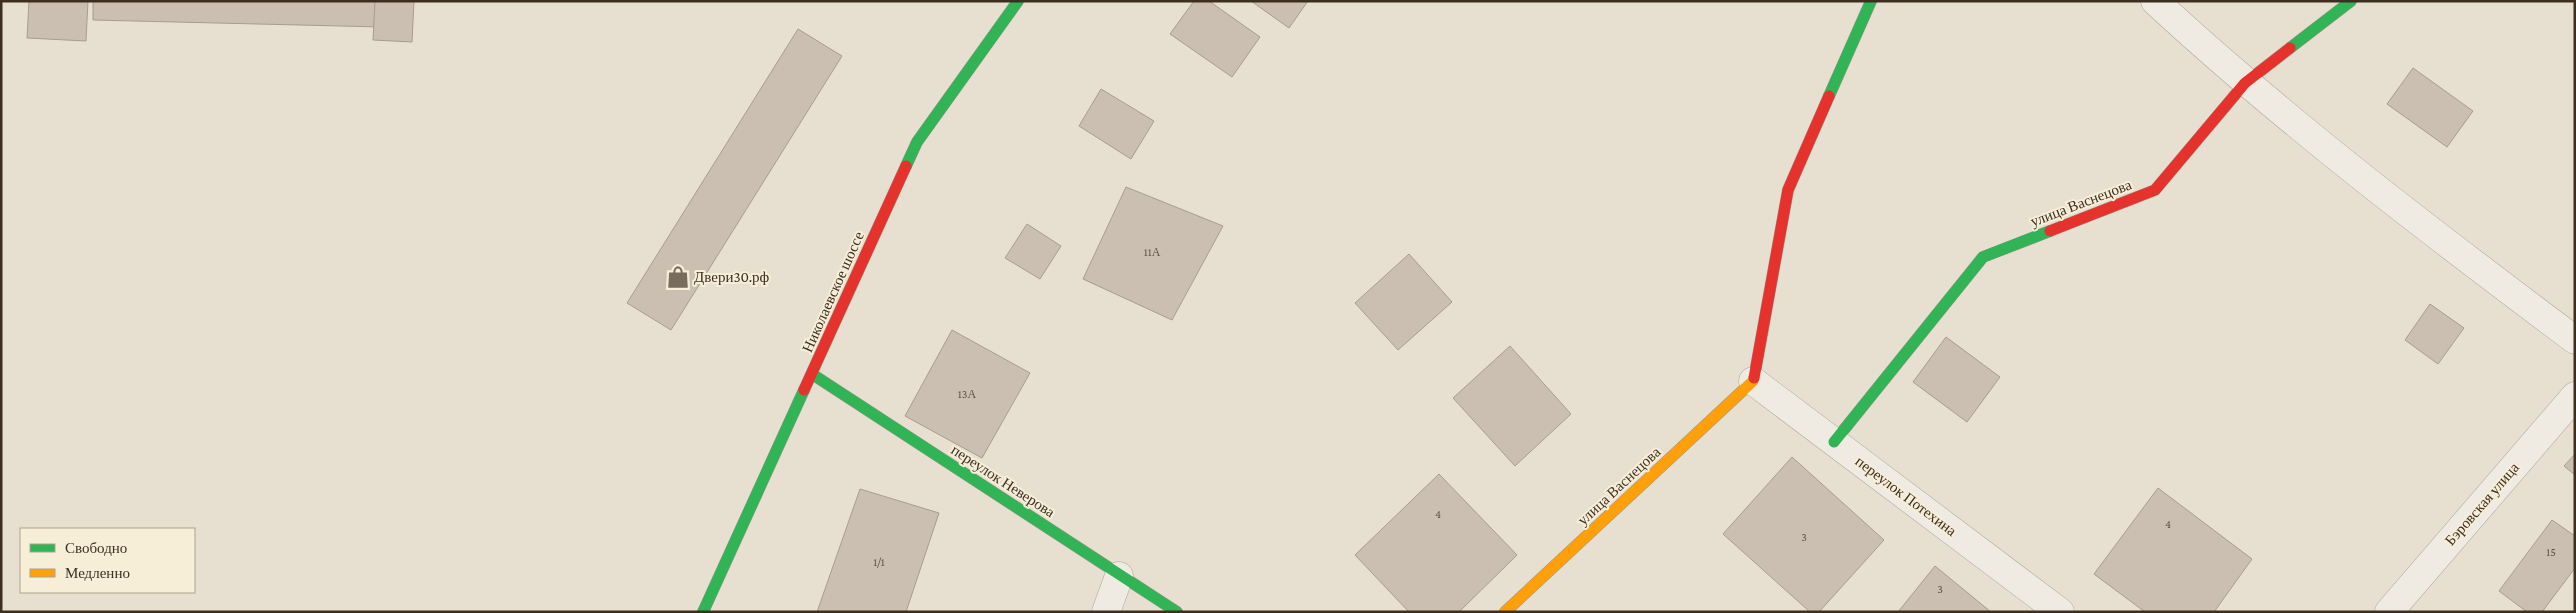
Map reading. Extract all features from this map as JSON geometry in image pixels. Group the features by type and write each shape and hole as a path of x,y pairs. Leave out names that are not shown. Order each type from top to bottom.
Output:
{"street":[{"name":"Николаевское шоссе","path":"703,612 917,142 1018,1"},
{"path":"1753,381 1788,190 1871,1"},
{"path":"2155,1 2245,84 2426,229 2575,340"},
{"name":"улица Васнецова","path":"1834,442 1983,257 2155,190 2245,84 2351,1"},
{"name":"переулок Неверова","path":"812,374 1119,576 1177,612"},
{"name":"переулок Потехина","path":"1753,381 2060,612"},
{"name":"улица Васнецова","path":"1505,612 1753,381"},
{"name":"Бэровская улица","path":"2389,612 2575,396"},
{"path":"1106,612 1119,576"}],"building":[{"path":"29,1 88,1 86,41 27,38"},
{"path":"93,1 382,1 381,27 93,20"},
{"path":"375,1 414,1 412,42 373,40"},
{"path":"1194,1 1209,1 1260,37 1232,77 1170,34"},
{"path":"1251,1 1308,1 1289,28"},
{"path":"798,29 842,56 671,330 627,303"},
{"path":"2413,68 2473,111 2447,147 2387,104"},
{"path":"1101,89 1154,121 1131,159 1079,126"},
{"path":"1126,187 1223,226 1172,320 1083,279"},
{"path":"1027,224 1061,246 1040,279 1005,258"},
{"path":"1409,254 1452,302 1398,350 1355,303"},
{"path":"2430,304 2464,328 2438,364 2405,340"},
{"path":"952,330 1030,373 982,458 905,416"},
{"path":"1946,337 2000,377 1967,422 1913,382"},
{"path":"1510,346 1571,414 1515,466 1453,398"},
{"path":"2575,454 2575,475 2564,466"},
{"path":"1792,457 1884,540 1819,612 1810,612 1723,534"},
{"path":"1439,474 1517,555 1459,612 1409,612 1355,555"},
{"path":"2158,488 2252,559 2214,612 2145,612 2094,574"},
{"path":"860,489 939,513 906,612 817,612"},
{"path":"2552,520 2575,536 2575,568 2542,612 2527,612 2499,591"},
{"path":"1935,566 1991,612 1898,612"}],"traffic: fast":[{"path":"906,166 917,142 1018,1"},
{"path":"1829,96 1871,1"},
{"path":"2290,48 2351,1"},
{"path":"1834,442 1983,257 2050,231"},
{"path":"812,374 1177,612"},
{"path":"703,612 804,390"}],"traffic: slow":[{"path":"1505,612 1753,381 1754,378"}],"traffic: jam":[{"path":"2050,231 2155,190 2245,83 2290,48"},
{"path":"1754,378 1788,190 1829,96"},
{"path":"804,390 906,166"}],"place":[{"name":"Двери30.рф","path":"678,277"}]}
